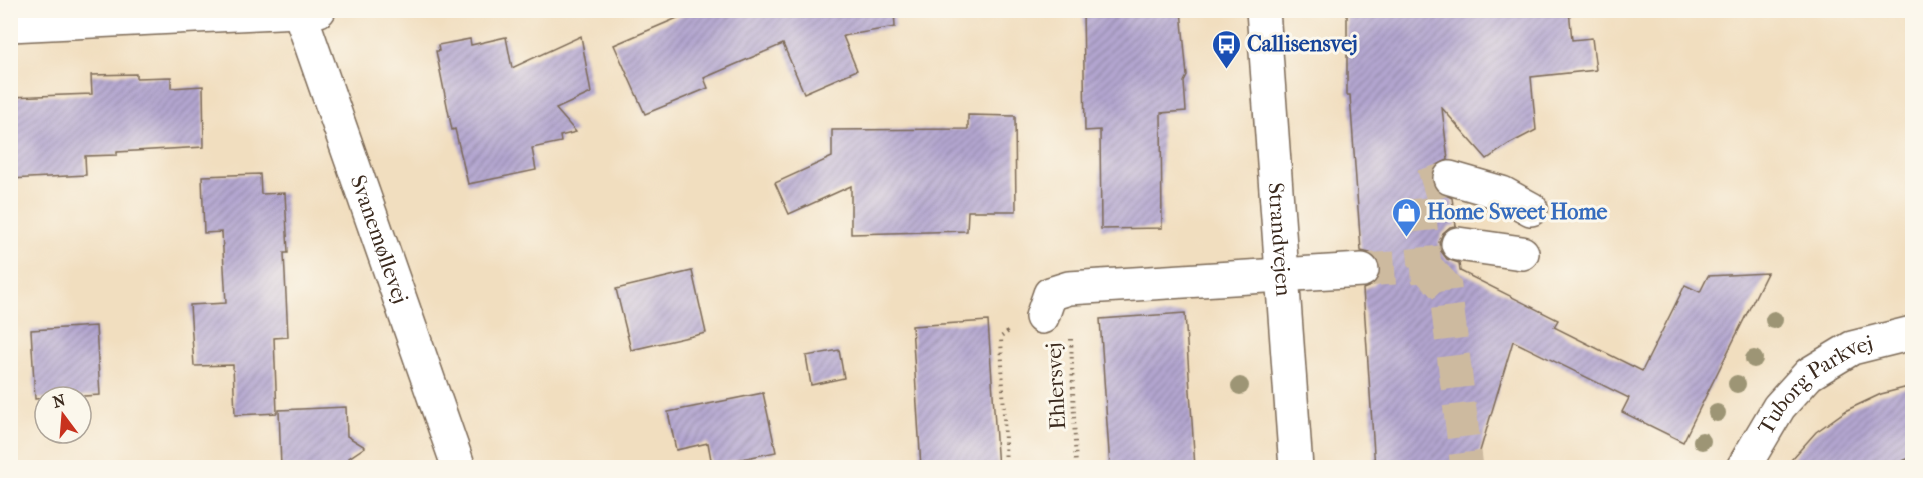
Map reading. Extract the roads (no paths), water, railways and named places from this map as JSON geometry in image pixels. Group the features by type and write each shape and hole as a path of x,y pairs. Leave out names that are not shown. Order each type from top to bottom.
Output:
{"street":[{"name":"Strandvejen","path":"1263,10 1296,468"},
{"path":"10,25 306,11"},
{"name":"Svanemøllevej","path":"306,11 459,468"},
{"path":"1450,178 1502,193 1531,209"},
{"path":"1458,244 1522,253"},
{"path":"1042,317 1050,294 1069,288 1362,270"},
{"name":"Tuborg Parkvej","path":"1743,468 1779,407 1809,374 1852,348 1912,333"}],"tunnel":[{"path":"1362,270 1425,266 1417,188 1450,178"},
{"path":"1425,266 1445,287 1467,468"}],"place":[{"name":"Callisensvej","path":"1226,70"},
{"name":"Home Sweet Home","path":"1406,238"}]}
